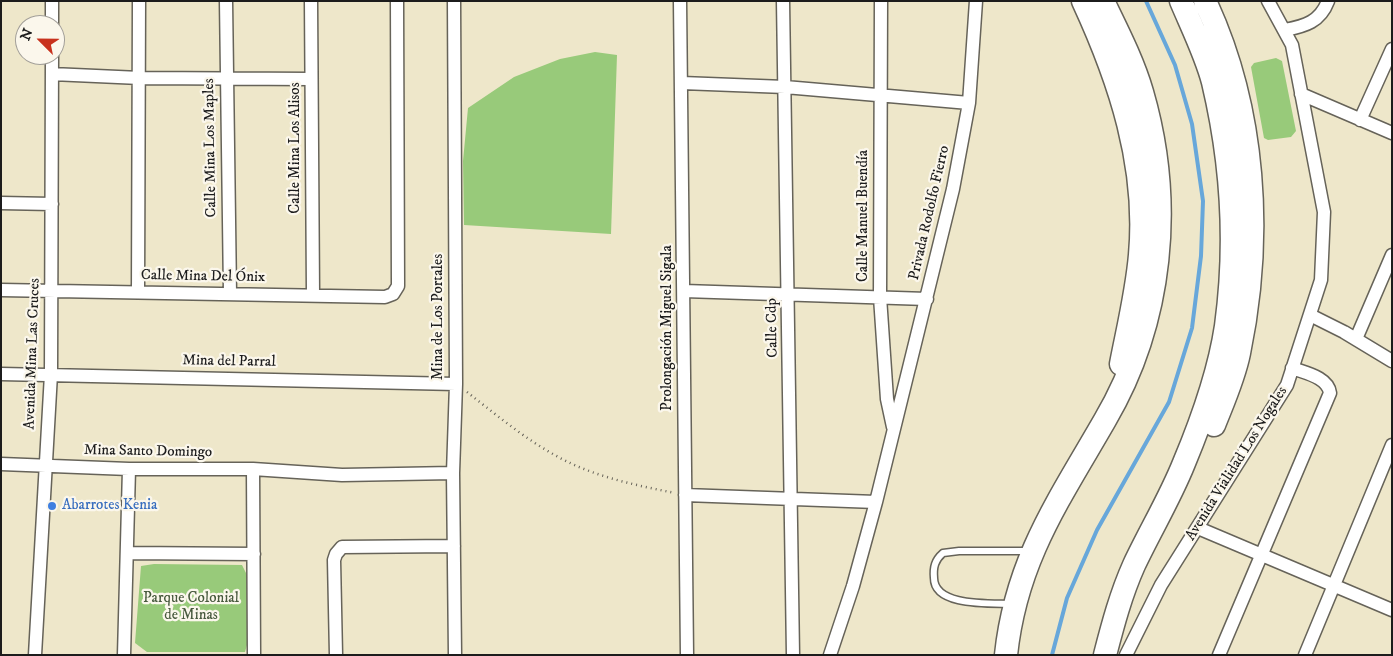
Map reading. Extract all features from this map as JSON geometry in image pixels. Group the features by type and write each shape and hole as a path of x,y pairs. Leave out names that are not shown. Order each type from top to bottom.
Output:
{"highway":[{"path":"1083,1 1100,38 1124,102 1139,174 1140,255 1112,408"},
{"path":"1006,655 1015,605 1032,550 1048,517 1126,381 1147,323 1159,253 1160,197 1155,147 1141,90 1118,32 1103,1"},
{"path":"1105,655 1115,613 1134,566 1184,465 1210,393 1226,327 1232,260 1231,200 1225,147 1212,80 1181,1"},
{"path":"1184,465 1202,448 1212,428 1239,355 1246,308 1253,222 1250,168 1243,122 1232,74 1215,22 1205,1"}],"street":[{"path":"52,1 52,15"},
{"path":"138,292 139,1"},
{"name":"Calle Mina Los Maples","path":"226,1 230,293"},
{"name":"Calle Mina Los Alisos","path":"311,1 313,294"},
{"name":"Calle Mina Del Ónix","path":"1,290 313,294 386,297 393,294 398,286 397,1"},
{"name":"Mina de Los Portales","path":"454,1 456,384 453,473 455,655"},
{"name":"Prolongación Miguel Sigala","path":"680,1 687,655"},
{"name":"Calle Cdp","path":"783,1 789,295 793,655"},
{"name":"Calle Manuel Buendía","path":"881,1 880,297 887,399 894,429"},
{"name":"Privada Rodolfo Fierro","path":"830,655 853,586 876,502 963,145 969,103 976,1"},
{"name":"Avenida Vialidad Los Nogales","path":"1126,655 1161,584 1287,385 1321,280 1324,212 1292,46 1268,1"},
{"path":"1285,30 1309,25 1318,17 1328,1"},
{"path":"1360,120 1392,49"},
{"name":"Avenida Mina Las Cruces","path":"35,655 44,465 51,374 52,65"},
{"path":"52,74 140,78 311,78"},
{"path":"682,83 785,87 969,103"},
{"path":"1301,94 1392,133"},
{"path":"1,203 52,204"},
{"path":"1356,340 1392,255"},
{"path":"684,291 927,299"},
{"path":"1310,316 1392,361"},
{"path":"1219,655 1330,393 1330,387 1325,381 1292,368"},
{"name":"Mina del Parral","path":"1,374 456,384"},
{"path":"1305,655 1392,445"},
{"name":"Mina Santo Domingo","path":"1,464 129,470 253,469 342,475 453,473"},
{"path":"253,469 254,655"},
{"path":"124,655 129,470"},
{"path":"686,495 876,502"},
{"path":"1198,528 1392,610"},
{"path":"336,655 334,560 342,547 454,546"},
{"path":"128,553 254,554"}],"lane":[{"path":"1015,605 946,598 937,590 934,583 935,563 942,553 1032,550"}],"path":[{"path":"456,384 523,435 568,462 635,485 686,495"}],"green space":[{"path":"595,52 617,55 611,234 464,225 463,161 468,108 514,77 560,59"},
{"path":"1276,58 1282,61 1296,131 1291,137 1268,140 1264,138 1251,67 1254,63"},
{"name":"Parque Colonial de Minas","path":"154,564 242,565 247,575 247,645 245,652 147,652 135,643 141,566"}],"waterway":[{"path":"1052,655 1067,598 1097,530 1169,402 1192,328 1201,256 1203,201 1192,124 1175,65 1146,1"}],"place":[{"name":"Abarrotes Kenia","path":"52,506"}]}
